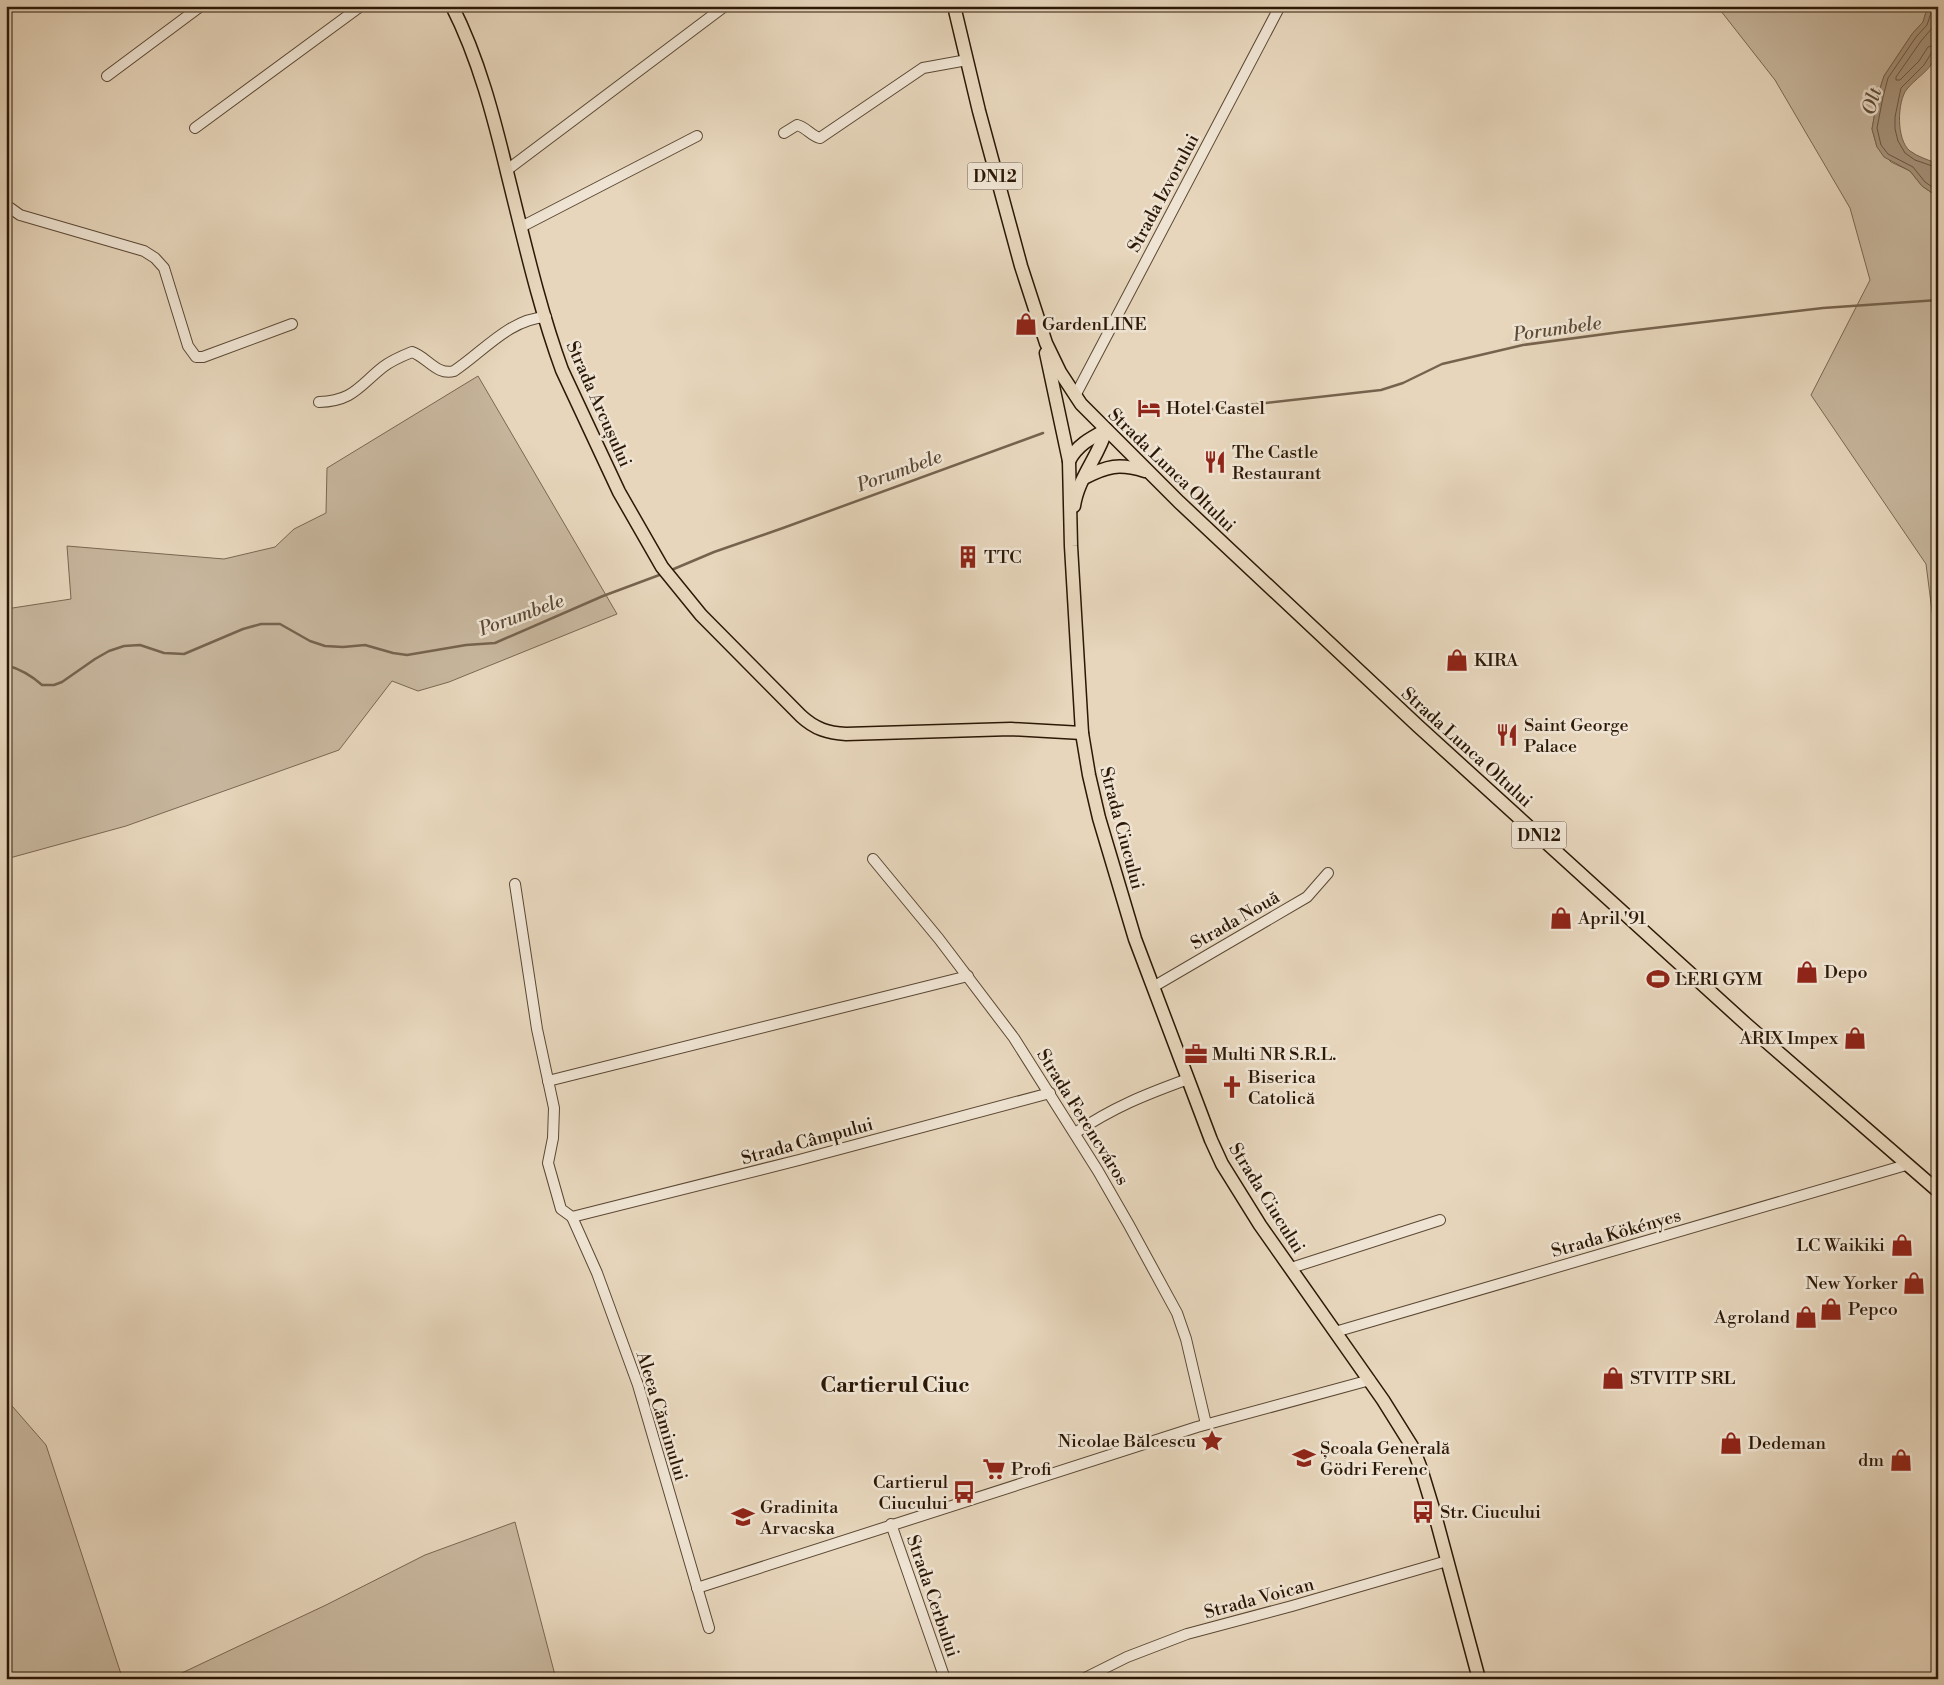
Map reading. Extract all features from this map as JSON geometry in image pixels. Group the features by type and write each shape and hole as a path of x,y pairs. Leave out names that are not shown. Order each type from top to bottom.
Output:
{"main road":[{"name":"Strada Arcușului","path":"452,6 466,36 483,84 555,350 572,394 619,492 662,567 701,615 801,716 820,730 846,734 1011,729 1082,733"},
{"name":"DN12","path":"954,6 1004,209 1046,343"},
{"name":"Strada Lunca Oltului","path":"1046,343 1060,372 1075,396 1147,471 1438,744 1760,1036 1938,1191"},
{"path":"1046,343 1045,358 1069,461 1070,530"},
{"path":"1069,461 1072,453 1080,445 1106,430"},
{"path":"1070,530 1076,498 1106,430"},
{"path":"1084,478 1120,465 1147,471"},
{"name":"Strada Ciucului","path":"1070,530 1082,733 1099,818 1122,897 1153,987 1211,1140 1222,1164 1254,1217 1370,1380 1406,1436 1417,1457 1433,1506 1479,1679"}],"street":[{"path":"107,76 201,6"},
{"path":"195,128 361,6"},
{"path":"507,170 725,6"},
{"name":"Strada Izvorului","path":"1075,396 1280,6"},
{"path":"784,133 797,125 802,126 815,137 820,138 923,68 967,60"},
{"path":"521,227 697,136"},
{"path":"6,205 20,216 144,251 156,258 164,268 188,346 196,357 203,357 292,324"},
{"path":"319,402 334,402 345,398 385,366 412,352 420,355 439,370 447,373 454,371 518,324 532,318 546,317"},
{"name":"Strada Ferencváros","path":"873,859 968,976 1017,1042 1075,1133 1130,1225 1176,1313 1186,1340 1206,1424"},
{"name":"Strada Nouă","path":"1153,987 1307,897 1328,873"},
{"name":"Aleea Căminului","path":"515,884 537,1029 554,1108 554,1138 548,1163 561,1209 572,1217 597,1273 638,1385 709,1628"},
{"path":"548,1081 968,976"},
{"path":"1075,1133 1113,1108 1188,1079"},
{"name":"Strada Câmpului","path":"572,1217 799,1160 1050,1093"},
{"name":"Strada Kökényes","path":"1335,1332 1906,1165"},
{"path":"1291,1268 1440,1220"},
{"path":"697,1588 1206,1424 1370,1380"},
{"name":"Strada Cerbului","path":"891,1524 945,1679"},
{"name":"Strada Voican","path":"1083,1679 1127,1657 1187,1634 1447,1561"}],"shaded area":[{"path":"1717,6 1919,6 1926,12 1923,22 1912,34 1884,76 1878,95 1872,129 1877,147 1891,162 1910,171 1922,186 1938,197 1938,658 1926,564 1811,395 1870,280 1850,208 1775,80"},
{"path":"478,376 617,614 449,682 418,691 392,681 339,750 126,826 6,859 6,609 71,599 67,546 224,559 275,547 294,529 326,513 327,468"},
{"path":"6,1399 46,1445 121,1674 118,1679 6,1679"},
{"path":"515,1522 556,1679 169,1679 326,1605 425,1555"}],"water":[{"path":"1919,6 1938,6 1938,47 1934,60 1925,72 1910,85 1904,95 1901,102 1900,130 1905,146 1910,151 1938,164 1938,197 1922,186 1910,171 1884,157 1877,147 1872,129 1878,95 1884,76 1912,34 1923,22 1926,12"}],"waterway":[{"name":"Porumbele","path":"1187,412 1381,390 1403,383 1442,364 1523,345 1823,308 1938,300"},
{"name":"Porumbele","path":"669,571 714,552 1043,433"},
{"name":"Porumbele","path":"6,665 16,668 42,685 54,685 62,682 109,651 124,646 140,645 164,653 184,654 243,629 261,624 280,624 310,641 325,646 365,645 407,655 466,645 495,643 603,596 662,574"}],"place":[{"name":"GardenLINE","path":"1026,324"},
{"name":"Hotel Castel","path":"1149,408"},
{"name":"The Castle Restaurant","path":"1215,462"},
{"name":"TTC","path":"968,557"},
{"name":"KIRA","path":"1457,660"},
{"name":"Saint George Palace","path":"1507,735"},
{"name":"April '91","path":"1561,918"},
{"name":"Depo","path":"1807,972"},
{"name":"LERI GYM","path":"1658,979"},
{"name":"ARIX Impex","path":"1855,1038"},
{"name":"Multi NR S.R.L.","path":"1196,1054"},
{"name":"Biserica Catolică","path":"1232,1087"},
{"name":"LC Waikiki","path":"1902,1245"},
{"name":"New Yorker","path":"1914,1283"},
{"name":"Pepco","path":"1831,1309"},
{"name":"Agroland","path":"1806,1317"},
{"name":"STVITP SRL","path":"1613,1378"},
{"name":"Nicolae Bălcescu","path":"1212,1441"},
{"name":"Dedeman","path":"1731,1443"},
{"name":"Școala Generală Gödri Ferenc","path":"1304,1458"},
{"name":"dm","path":"1901,1460"},
{"name":"Profi","path":"994,1469"},
{"name":"Cartierul Ciucului","path":"964,1492"},
{"name":"Str. Ciucului","path":"1423,1512"},
{"name":"Gradinita Arvacska","path":"743,1517"}],"district":[{"name":"Cartierul Ciuc","path":"895,1384"}],"water label":[{"name":"Olt","path":"1871,101"}]}
